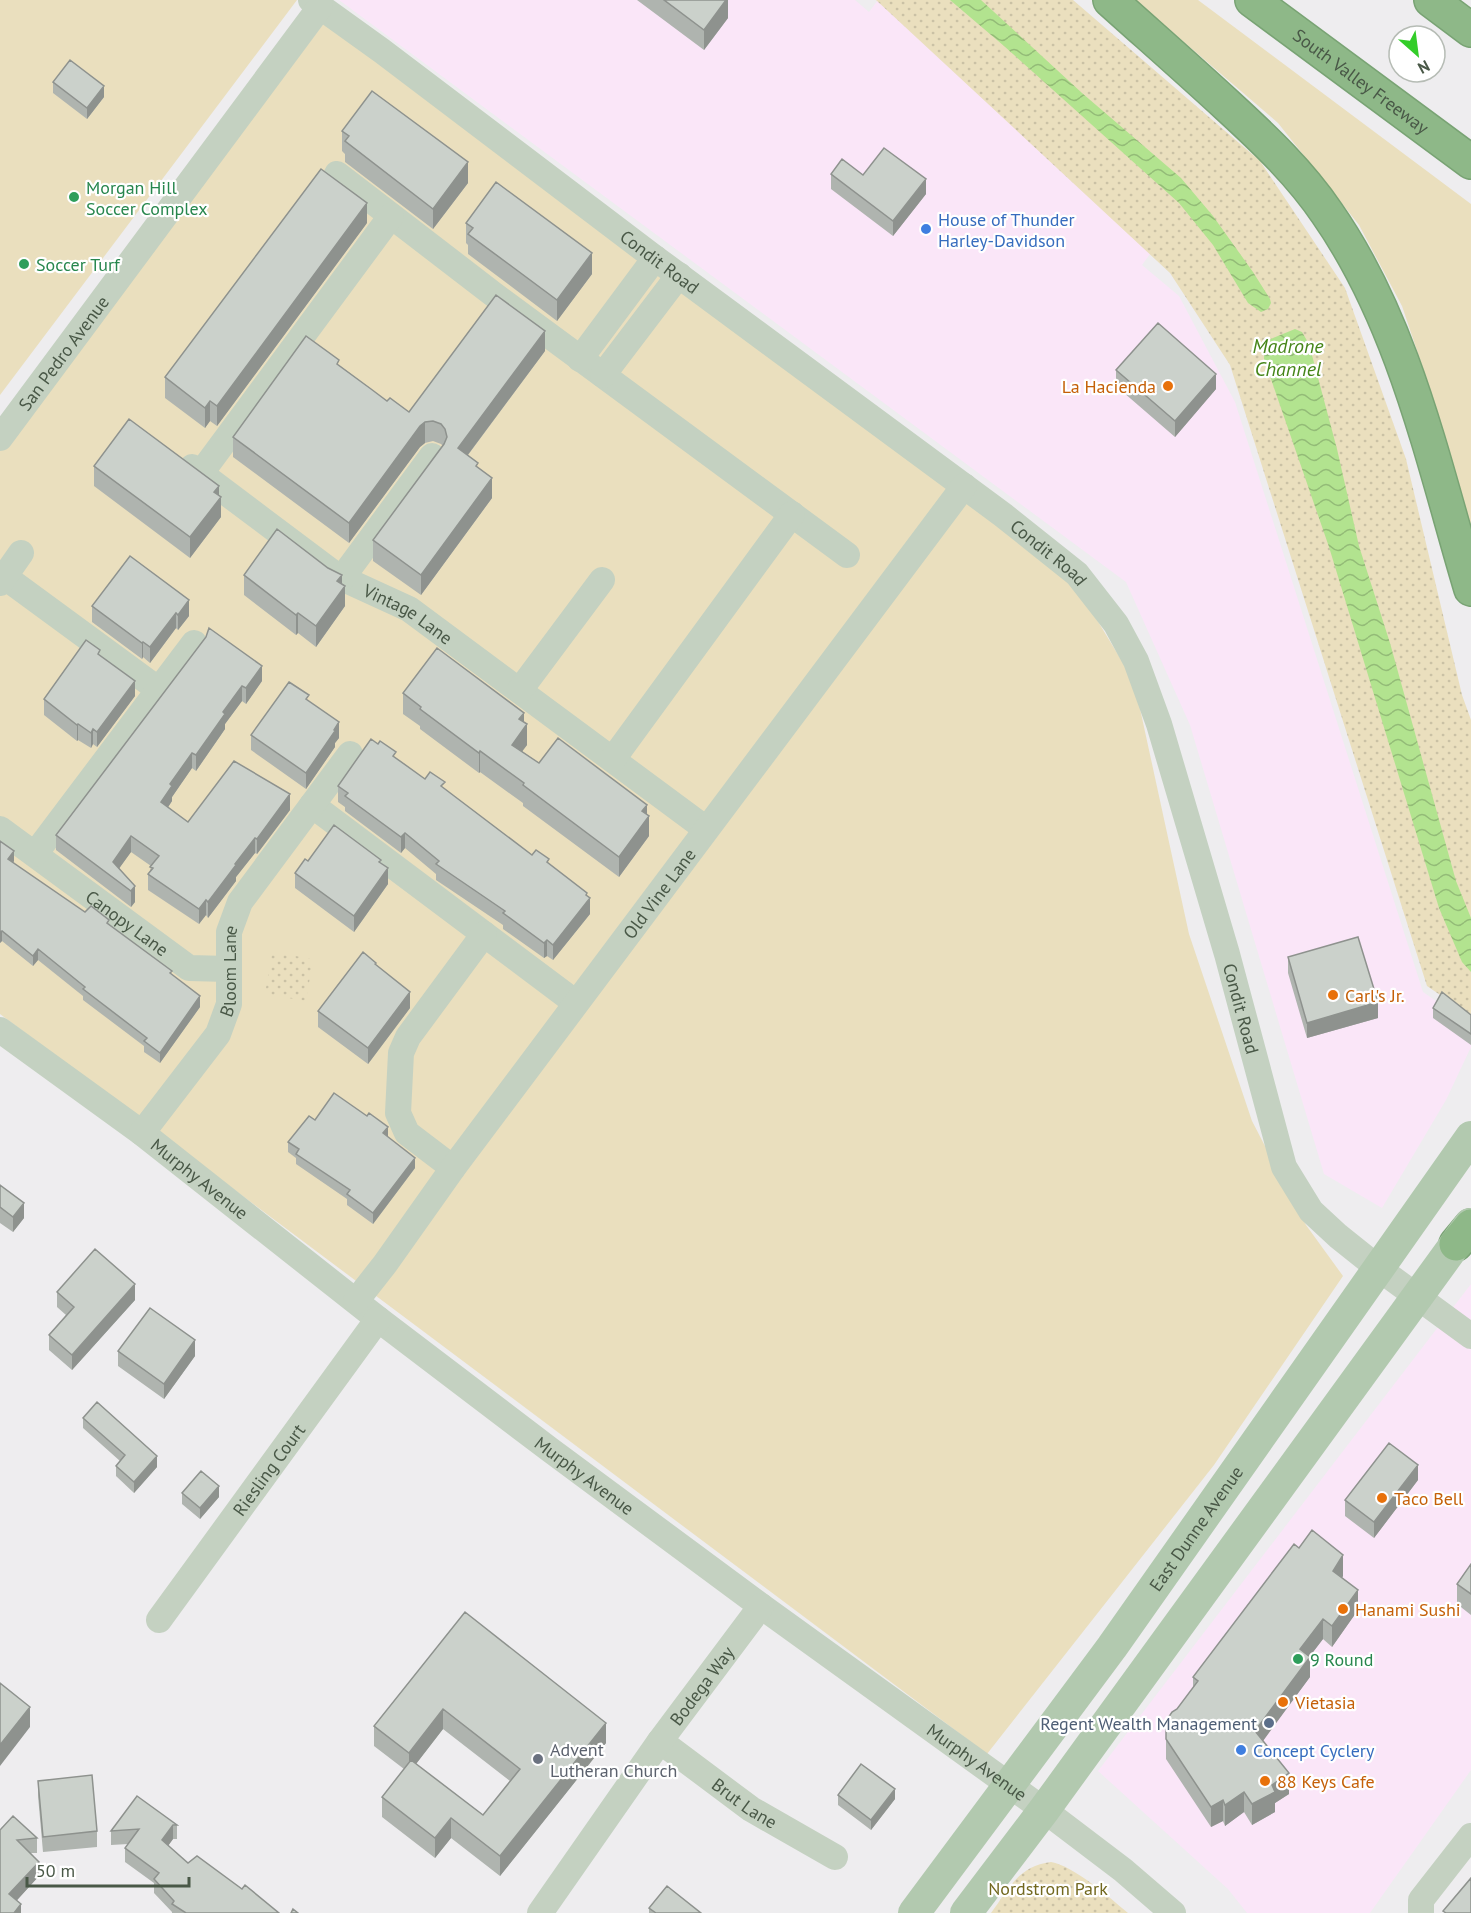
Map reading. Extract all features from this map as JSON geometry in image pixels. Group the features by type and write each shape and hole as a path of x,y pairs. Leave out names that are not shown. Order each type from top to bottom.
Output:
{"highway":[{"path":"1110,0 1278,155 1326,211 1348,244 1366,277 1399,352 1471,589"},
{"name":"South Valley Freeway","path":"1252,0 1471,162"},
{"path":"1431,0 1471,30"}],"main road":[{"name":"East Dunne Avenue","path":"914,1913 1133,1618 1471,1137"},
{"path":"966,1913 1044,1810 1466,1231"}],"street":[{"name":"Condit Road","path":"316,3 655,258 1042,544 1077,574 1116,624 1136,661 1159,724 1227,954 1284,1167 1311,1211 1378,1268 1471,1336"},
{"name":"San Pedro Avenue","path":"0,438 316,3"},
{"path":"337,174 580,359 847,555"},
{"path":"201,473 391,216"},
{"path":"580,359 655,258"},
{"path":"603,375 679,275"},
{"name":"Vintage Lane","path":"174,453 342,578 409,609 706,829"},
{"path":"342,578 432,456"},
{"name":"Old Vine Lane","path":"356,1301 576,1003 964,486"},
{"path":"613,759 792,514"},
{"path":"21,553 2,580 159,690"},
{"path":"520,690 602,580"},
{"path":"35,854 194,643"},
{"name":"Bloom Lane","path":"142,1134 218,1034 228,1004 229,932 240,902 350,754"},
{"path":"312,806 576,1003"},
{"name":"Canopy Lane","path":"0,829 189,968 228,969"},
{"path":"453,1168 406,1133 398,1113 401,1053 408,1036 484,934"},
{"name":"Murphy Avenue","path":"0,1030 142,1134 378,1319 761,1606 1044,1810 1123,1870 1173,1913"},
{"name":"Riesling Court","path":"159,1620 378,1319"},
{"name":"Bodega Way","path":"540,1913 660,1741 761,1606"},
{"name":"Brut Lane","path":"660,1741 751,1809 835,1857"},
{"path":"1421,1913 1421,1900 1471,1836"}],"shaded area":[{"path":"339,0 855,0 869,12 878,0 1158,243 1142,265 1179,296 1235,402 1423,992 1471,1025 1471,1047 1446,1100 1382,1208 1324,1174 1190,725 1126,582"},
{"path":"1471,1284 1471,1770 1370,1913 1247,1913 1228,1889 1098,1771"}],"green space":[{"name":"Morgan Hill Soccer Complex","path":"0,0 297,0 0,395"},
{"path":"876,0 1073,0 1260,161 1345,288 1406,459 1462,695 1471,720 1471,1016 1427,986 1230,365 1170,273"},
{"path":"1135,0 1198,0 1471,204 1471,527 1429,386 1402,306 1359,225 1278,123"},
{"path":"324,23 1065,567 1134,681 1189,934 1252,1121 1306,1225 1343,1276 1214,1465 987,1754 0,1014 0,451"},
{"path":"272,952 313,959 306,1001 265,994"},
{"name":"Nordstrom Park","path":"1051,1862 1070,1869 1128,1913 991,1913 1009,1887 1022,1874 1030,1868"}],"water":[{"name":"Madrone Channel","path":"950,0 981,0 1082,93 1181,178 1213,216 1253,272 1270,299 1268,309 1261,312 1248,303 1213,245 1179,203"},
{"name":"Madrone Channel","path":"1295,329 1302,332 1309,344 1337,449 1359,546 1390,643 1456,881 1471,918 1471,972 1462,962 1439,908 1329,547 1264,359 1264,350 1268,340"}],"building":[{"path":"664,0 726,0 704,30"},
{"path":"70,60 104,86 87,108 53,82"},
{"path":"372,91 468,162 433,209 345,141 349,136 342,131"},
{"path":"884,148 926,179 893,221 831,174 842,159 863,175"},
{"path":"321,169 367,203 217,406 210,401 205,408 165,377"},
{"path":"496,182 592,253 557,300 468,234 473,228 466,223"},
{"path":"496,295 545,331 458,448 478,463 476,466 492,478 421,575 373,540 444,444 447,437 441,424 433,421 425,422 420,426 349,523 233,437 306,336 339,360 337,364 387,401 390,398 409,412"},
{"path":"1158,323 1216,374 1175,421 1116,370"},
{"path":"129,419 219,486 214,492 221,497 190,537 94,466"},
{"path":"277,529 328,568 342,575 337,581 345,586 316,626 298,613 296,615 244,575"},
{"path":"130,556 189,600 150,647 92,606"},
{"path":"209,628 262,666 246,688 242,686 196,755 192,753 170,784 172,786 161,802 188,822 234,761 290,794 208,902 206,900 199,909 148,874 153,868 150,867 159,856 131,836 113,862 135,886 131,891 56,835 206,637"},
{"path":"86,640 100,650 98,654 135,681 97,732 93,729 91,733 44,699"},
{"path":"437,648 524,713 519,719 527,724 512,745 539,763 558,738 647,805 642,811 649,816 619,857 523,785 524,783 420,709 421,707 403,693"},
{"path":"289,682 309,695 306,699 339,722 306,773 251,735"},
{"path":"371,739 378,744 380,741 396,752 393,756 425,779 430,772 445,782 441,786 532,855 536,850 549,859 547,862 587,893 586,895 590,898 553,945 547,940 544,943 503,913 505,911 436,864 439,861 405,833 401,837 345,796 348,793 338,786"},
{"path":"334,825 381,860 379,862 388,868 354,916 295,873 305,859 308,861"},
{"path":"0,841 14,851 8,859 85,912 91,906 109,920 107,923 172,971 170,973 200,996 160,1053 144,1041 147,1038 83,989 85,987 38,949 33,956 2,931 0,932"},
{"name":"Carl's Jr.","path":"1358,937 1378,1002 1307,1023 1288,957"},
{"path":"363,952 410,992 368,1048 318,1011"},
{"path":"1442,992 1471,1015 1471,1034 1433,1008"},
{"path":"334,1093 367,1116 369,1113 388,1127 383,1133 415,1158 373,1213 347,1194 350,1190 296,1154 299,1149 288,1142 309,1116 315,1120"},
{"path":"0,1185 24,1203 13,1217 0,1207"},
{"path":"95,1249 135,1284 72,1355 49,1335 74,1307 57,1292"},
{"path":"150,1308 195,1340 164,1384 118,1351"},
{"path":"97,1402 157,1456 134,1482 116,1466 125,1455 83,1418"},
{"name":"Taco Bell","path":"1389,1443 1418,1465 1374,1522 1345,1500"},
{"path":"201,1471 219,1486 200,1508 182,1493"},
{"path":"1312,1530 1343,1555 1333,1571 1358,1590 1332,1626 1323,1619 1300,1649 1310,1657 1255,1731 1289,1773 1272,1785 1275,1792 1252,1804 1244,1792 1225,1805 1223,1800 1211,1807 1166,1739 1166,1721 1198,1681 1193,1677 1294,1544 1299,1548"},
{"path":"1471,1564 1471,1594 1457,1584"},
{"name":"Advent Lutheran Church","path":"465,1612 606,1723 500,1856 451,1818 435,1838 382,1797 411,1760 483,1815 520,1769 443,1709 409,1753 374,1726"},
{"path":"0,1683 30,1707 0,1745"},
{"path":"861,1764 895,1789 871,1820 838,1795"},
{"path":"92,1775 97,1831 43,1837 38,1781"},
{"path":"137,1796 177,1825 173,1825 162,1840 188,1863 197,1856 242,1889 245,1885 279,1913 186,1913 172,1904 174,1901 154,1879 159,1873 125,1848 139,1829 111,1831"},
{"path":"13,1816 37,1838 17,1840 39,1862 9,1894 21,1904 14,1913 0,1913 0,1830"},
{"path":"1471,1878 1471,1913 1443,1911"},
{"path":"667,1886 701,1913 656,1913 649,1908"}],"place":[{"name":"Morgan Hill Soccer Complex","path":"74,197"},
{"name":"House of Thunder Harley-Davidson","path":"926,229"},
{"name":"Soccer Turf","path":"24,264"},
{"name":"La Hacienda","path":"1168,386"},
{"name":"Carl's Jr.","path":"1333,995"},
{"name":"Taco Bell","path":"1382,1498"},
{"name":"Hanami Sushi","path":"1343,1609"},
{"name":"9 Round","path":"1298,1659"},
{"name":"Vietasia","path":"1283,1702"},
{"name":"Regent Wealth Management","path":"1269,1723"},
{"name":"Concept Cyclery","path":"1241,1750"},
{"name":"Advent Lutheran Church","path":"538,1759"},
{"name":"88 Keys Cafe","path":"1265,1781"}]}
